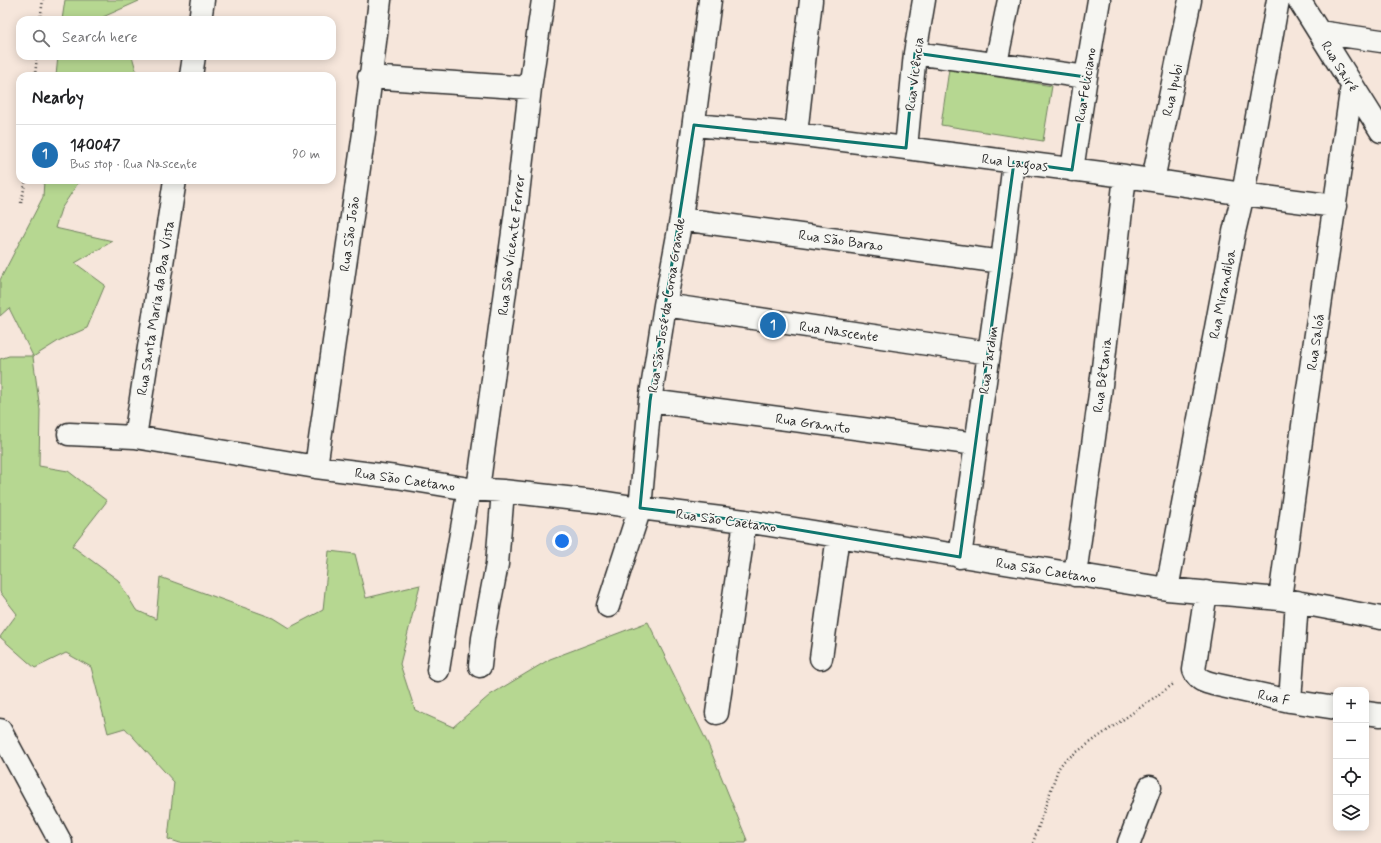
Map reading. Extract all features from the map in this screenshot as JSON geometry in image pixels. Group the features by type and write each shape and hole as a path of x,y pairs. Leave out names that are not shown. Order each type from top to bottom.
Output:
{"street":[{"path":"200,16 202,0"},
{"name":"Rua São João","path":"316,467 364,133 380,0"},
{"name":"Rua Sâo Vicente Ferrer","path":"438,670 450,595 474,489 516,211 530,88 543,0"},
{"name":"Rua São José da Coroa Grande","path":"608,606 640,508 650,401 665,305 681,219 710,0"},
{"path":"796,134 811,0"},
{"name":"Rua Vicência","path":"906,148 915,53 924,0"},
{"path":"996,63 1009,0"},
{"name":"Rua Feliciano","path":"1072,170 1098,0"},
{"name":"Rua Ipubi","path":"1153,180 1190,0"},
{"name":"Rua Mirandiba","path":"1167,589 1232,240 1243,194 1278,0"},
{"name":"Rua Sairé","path":"1299,0 1381,132"},
{"path":"1319,32 1381,41"},
{"path":"915,53 996,63 1086,77"},
{"path":"192,72 193,60"},
{"path":"370,77 530,88"},
{"name":"Rua Saloá","path":"1290,701 1288,600 1307,395 1352,85"},
{"name":"Rua Lagoas","path":"694,125 796,134 1125,176 1335,206"},
{"name":"Rua Jardim","path":"960,557 1002,262 1014,162"},
{"name":"Rua Bêtania","path":"1075,575 1100,394 1125,176"},
{"name":"Rua Santa Maria da Boa Vista","path":"135,437 174,184"},
{"name":"Rua São Barao","path":"681,219 1002,262"},
{"name":"Rua Nascente","path":"665,305 989,353"},
{"name":"Rua Granito","path":"650,401 976,444"},
{"name":"Rua São Caetano","path":"69,434 135,437 316,467 474,489 594,501 745,521 960,557 1167,589 1288,600 1381,618"},
{"path":"480,666 483,638 497,564 503,491"},
{"path":"717,713 745,521"},
{"path":"821,658 838,536"},
{"path":"1194,670 1206,592"},
{"name":"Rua F","path":"1194,670 1197,677 1202,681 1213,684 1290,701 1333,708"},
{"path":"1369,713 1381,715"},
{"path":"0,730 61,843"},
{"path":"1129,843 1150,787"}],"path":[{"path":"41,16 43,0"},
{"path":"35,72 37,60"},
{"path":"21,203 25,184"},
{"path":"1033,843 1058,769 1064,761 1194,670"}],"highlighted area":[{"path":"915,53 1086,77 1072,170 1014,162 960,557 745,521 640,508 650,401 694,125 906,148"}],"green space":[{"path":"65,0 139,1 105,16 63,16"},
{"path":"58,60 133,60 136,70 136,72 56,72"},
{"path":"949,69 1052,86 1043,141 941,125"},
{"path":"44,184 77,184 61,209 55,228 113,241 75,263 105,285 87,328 60,340 33,357 40,410 39,466 68,471 107,501 72,546 118,580 136,610 156,619 160,577 273,618 289,628 323,610 329,551 355,554 366,598 420,585 400,664 415,710 453,727 490,695 550,659 648,622 708,744 747,840 746,843 180,843 168,839 174,782 125,728 108,733 91,667 66,653 35,668 0,637 17,614 0,592 0,359 9,356 33,356 9,308 0,316 0,280 43,197"}],"place":[{"name":"140047","path":"773,325"}]}
